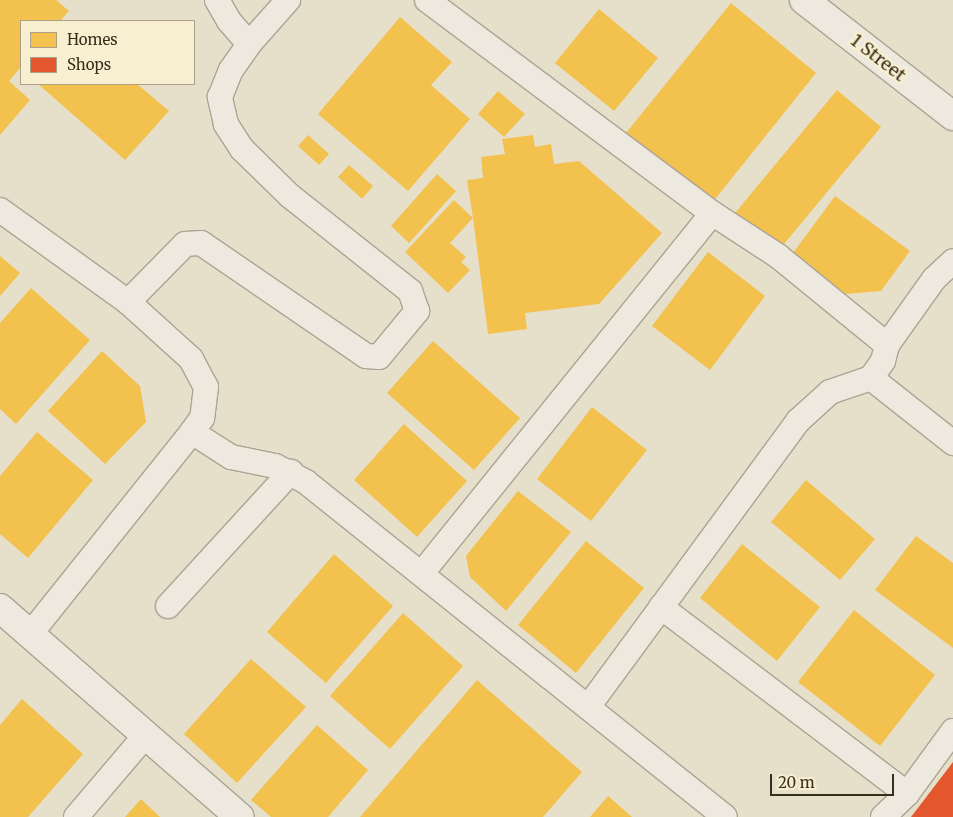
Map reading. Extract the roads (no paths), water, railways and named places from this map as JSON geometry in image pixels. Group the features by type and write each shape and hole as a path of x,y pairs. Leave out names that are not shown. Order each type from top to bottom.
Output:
{"street":[{"name":"1 Street","path":"807,1 953,116"},
{"path":"0,608 240,817"}],"lane":[{"path":"217,0 228,21 249,44"},
{"path":"128,302 184,244 201,243 366,356 379,357 417,311 410,291 289,195 237,141 226,124 220,97 231,70 249,44 288,0"},
{"path":"427,0 712,213 806,277 832,303 887,345"},
{"path":"0,210 128,302 192,359 201,372 206,387 206,403 202,418 30,634"},
{"path":"422,573 712,213"},
{"path":"588,707 812,405 830,392 871,378 883,361 887,345 934,279 953,261"},
{"path":"871,378 953,443"},
{"path":"192,432 231,457 291,472 422,573 725,817"},
{"path":"168,606 291,472"},
{"path":"661,607 907,794"},
{"path":"883,817 907,794 953,731"},
{"path":"76,817 145,736"}]}
